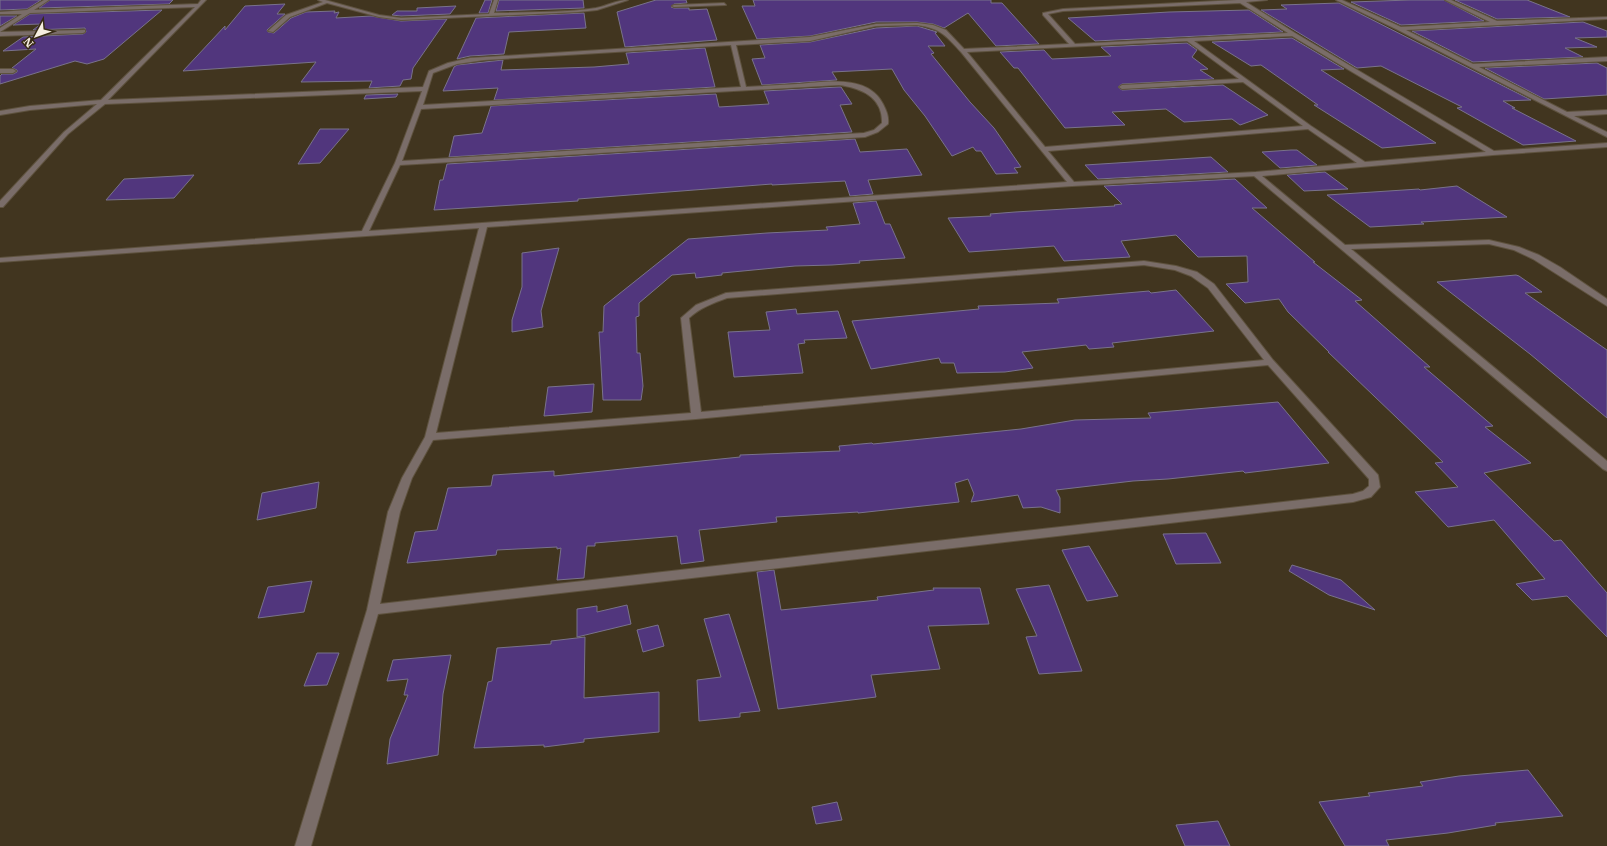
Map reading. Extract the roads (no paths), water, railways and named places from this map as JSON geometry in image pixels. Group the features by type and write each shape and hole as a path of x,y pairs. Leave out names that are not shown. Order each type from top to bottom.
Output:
{"street":[{"path":"0,30 47,0"},
{"path":"0,205 66,132 103,102 204,0"},
{"path":"491,16 496,0"},
{"path":"271,31 288,16 322,1 389,18 491,16 565,12 597,7 626,0"},
{"path":"1073,45 1045,14 1056,10 1266,0"},
{"path":"1338,0 1400,29 1607,135"},
{"path":"1447,0 1496,23"},
{"path":"1240,1 1493,153"},
{"path":"674,6 702,2 724,4"},
{"path":"0,14 199,5"},
{"path":"1400,29 1607,18"},
{"path":"364,234 398,163 420,107 431,72 445,65 464,60 810,39 871,26 917,24 931,26 944,31 963,51 1072,184"},
{"path":"0,34 83,31"},
{"path":"963,51 1293,34"},
{"path":"1188,39 1309,127 1363,164"},
{"path":"733,44 744,89"},
{"path":"1472,66 1607,59"},
{"path":"0,71 12,71"},
{"path":"1122,87 1244,80"},
{"path":"398,163 865,135 885,124 886,117 879,100 872,93 858,87 839,84 420,107"},
{"path":"0,113 30,108 103,102 425,89"},
{"path":"1566,114 1607,112"},
{"path":"1043,149 1309,127"},
{"path":"0,260 1072,184 1256,174 1493,153 1607,145"},
{"path":"1256,174 1607,467"},
{"path":"303,846 373,610 394,512 407,478 430,437 483,226"},
{"path":"1345,247 1489,242 1509,246 1525,251 1542,260 1607,303"},
{"path":"373,610 1346,499 1367,494 1375,487 1374,478 1270,362 1211,286 1194,274 1176,268 1144,263 726,296 692,310 685,318 696,416"},
{"path":"430,437 696,416 1270,362"}]}
